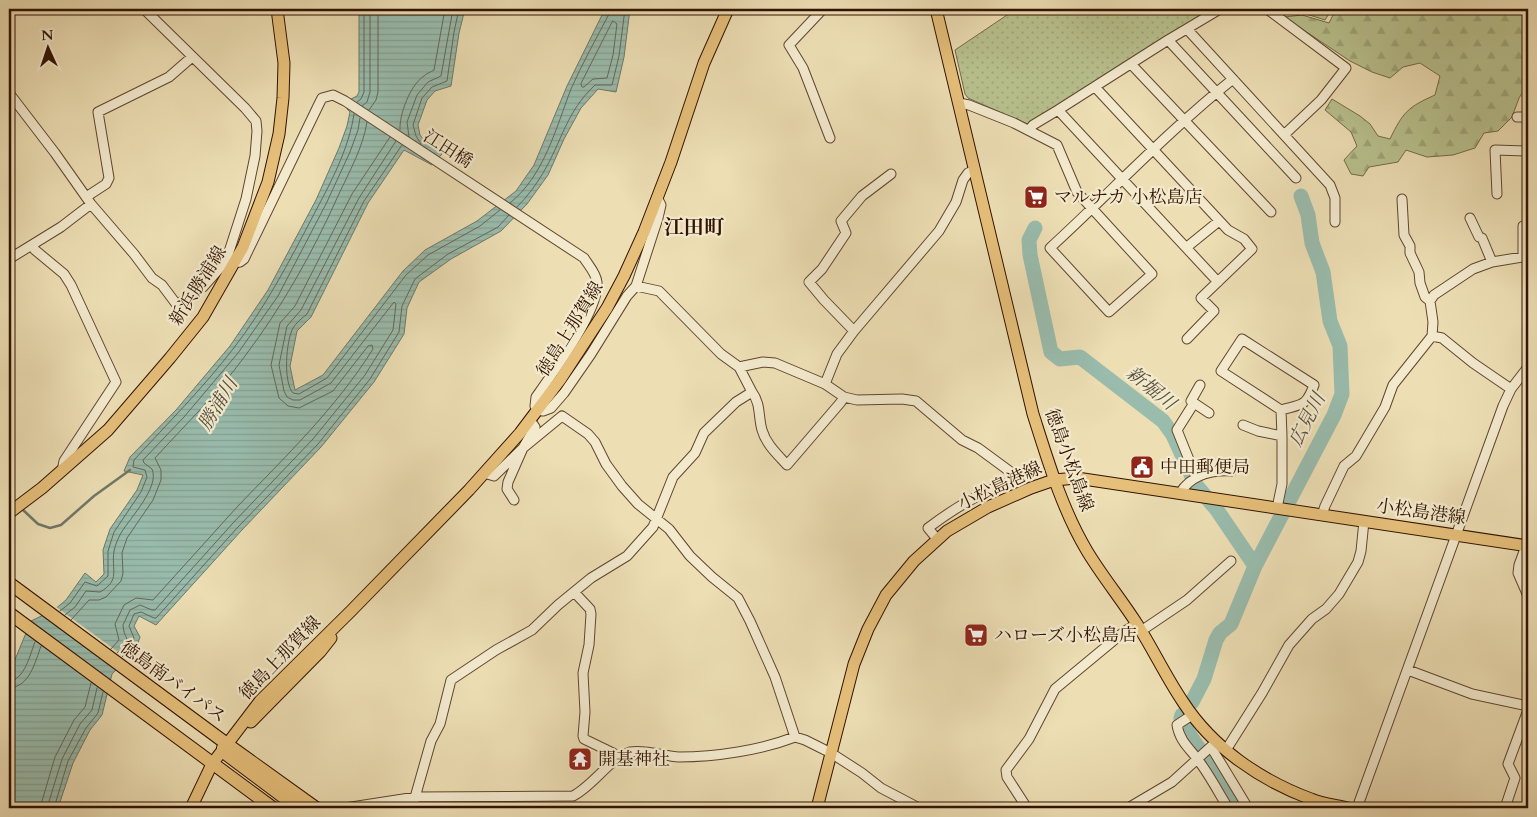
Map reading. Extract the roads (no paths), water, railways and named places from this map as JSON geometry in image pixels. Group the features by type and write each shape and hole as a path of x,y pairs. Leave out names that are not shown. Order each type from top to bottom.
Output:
{"highway":[{"name":"徳島南バイパス","path":"9,583 225,746 316,808"},
{"path":"9,613 211,763 258,804 273,808"},
{"path":"225,746 298,808"}],"main road":[{"name":"新浜勝浦線","path":"9,514 42,488 108,430 203,317 231,261 243,247 268,182 279,134 284,63 278,9"},
{"name":"徳島上那賀線","path":"191,808 211,763 260,701 351,612 484,473 530,420 560,380 606,308 628,267 671,162 704,63 728,9"},
{"name":"徳島小松島線","path":"936,9 1033,414 1054,480 1088,552 1139,627 1181,700 1186,719 1212,746 1226,750 1272,782 1312,804 1348,808"},
{"name":"小松島港線","path":"817,808 854,664 868,629 886,595 914,561 937,538 947,531 988,507 1054,480 1077,478 1527,546"},
{"name":"徳島上那賀線","path":"198,808 211,763"}],"street":[{"path":"9,93 55,153 88,201 152,278 162,285 177,305 203,287 231,261 255,156 256,121 144,9"},
{"path":"823,9 789,45 803,68 830,138"},
{"path":"1029,130 1033,125 1220,9"},
{"path":"1268,9 1346,68 1321,100 1285,134"},
{"path":"1187,29 1330,185 1334,198 1335,222"},
{"path":"1168,40 1296,178"},
{"path":"9,259 32,246 106,184 109,178 98,112 169,77 192,57"},
{"path":"1131,64 1271,212"},
{"path":"958,103 969,105 1029,130 1057,145 1077,192 1092,209 1152,274 1110,312 1050,248 1092,209 1123,180 1154,150 1217,92 1234,80"},
{"path":"1095,87 1228,230 1244,240 1252,249 1202,298 1214,311 1187,339"},
{"name":"江田橋","path":"231,261 240,262 244,259 322,98 333,95 345,101 584,258 594,272 597,280 597,289 592,304 574,339 536,397 535,406 538,410"},
{"path":"1058,110 1218,282"},
{"path":"1517,117 1528,117"},
{"path":"1497,194 1495,150 1528,151"},
{"path":"824,384 836,354 939,232 956,202 963,180 968,173 975,170"},
{"path":"854,331 809,282 822,269 846,232 841,221 862,196 891,174"},
{"path":"538,410 543,411 551,408 564,394 627,296 636,286 660,212 661,205 657,197"},
{"path":"1402,199 1404,235 1419,272 1420,283 1425,297 1430,301"},
{"path":"1470,218 1478,237 1482,238 1492,262"},
{"path":"1186,247 1220,221"},
{"path":"1322,515 1344,466 1356,456 1385,407 1393,385 1432,336 1433,322 1430,301 1434,295 1473,269 1492,262 1525,256 1523,226"},
{"path":"32,246 64,274 71,285 116,382 64,462 62,471"},
{"path":"636,286 659,291 721,354 739,367 759,406 761,428 767,443 787,465 844,397"},
{"path":"1432,336 1442,338 1511,389"},
{"path":"1242,339 1314,385 1309,399 1304,403 1281,410 1221,371 1242,339"},
{"path":"739,367 763,362 774,363 824,384 844,397 857,400 902,398 916,401 962,440 978,448 1012,473 1009,482 982,492 928,528 937,538"},
{"path":"1357,808 1456,534 1511,389 1528,368"},
{"path":"1200,386 1191,401 1209,413"},
{"path":"412,808 431,741 440,724 451,680 496,650 532,630 591,578 627,556 653,527 673,477 695,453 704,434 736,402 752,392"},
{"path":"1194,403 1177,430 1196,477"},
{"path":"1281,410 1282,509"},
{"path":"484,473 494,476 523,448 562,416 592,438 606,464 638,504 657,518 678,538 690,556 738,598 775,676 795,737"},
{"path":"514,500 507,489 508,482 523,448 535,427 530,420"},
{"path":"1243,425 1258,431 1282,436"},
{"path":"1180,493 1185,484 1196,477 1212,472 1232,471"},
{"path":"1226,750 1262,693 1289,645 1312,619 1326,609 1340,594 1358,562 1364,521"},
{"path":"1527,546 1519,565 1518,573 1528,596"},
{"path":"1027,808 1007,777 1006,770 1029,740 1055,689 1125,631 1139,627 1187,600 1231,561"},
{"path":"574,592 590,609 592,614 589,645 582,673 585,712 582,736 584,739 613,753 619,758"},
{"path":"1408,670 1472,694 1528,706"},
{"path":"1505,808 1515,778 1508,764 1528,710"},
{"path":"1186,719 1176,725 1180,738 1199,758 1228,808"},
{"path":"345,808 416,797 573,796 581,792 619,758 628,753 637,751 668,756 708,755 775,745 795,737 831,753 881,788 919,808"},
{"path":"1128,808 1172,782 1212,746 1248,808"}],"water":[{"name":"勝浦川","path":"359,9 465,9 459,33 451,86 435,91 427,100 418,125 420,135 427,144 442,154 432,165 404,150 368,203 311,317 297,331 290,366 295,390 323,375 403,271 425,250 477,221 516,191 534,165 567,86 605,9 630,9 624,57 616,92 598,89 581,108 564,139 548,175 527,204 501,231 451,259 419,282 407,308 404,334 374,382 321,447 241,531 156,625 139,616 134,626 140,637 135,651 112,674 102,715 90,730 73,763 58,808 9,808 9,674 31,621 54,610 66,600 85,573 96,582 104,574 103,550 110,529 137,490 143,475 124,471 130,457 176,410 230,346 268,290 316,200 347,126 350,112 347,109 351,99 357,96 359,92"}],"waterway":[{"name":"広見川","path":"1192,702 1204,679 1216,640 1220,633 1231,624 1255,566 1334,415 1342,394 1340,346 1330,321 1323,272 1312,243 1308,215 1301,196"},
{"name":"新堀川","path":"1035,228 1029,240 1030,255 1051,352 1060,359 1080,357 1163,421 1173,435 1196,485 1217,510 1255,566"},
{"path":"22,509 38,524 50,528 61,525 94,496 130,470"},
{"path":"9,496 16,503"},
{"name":"新堀川","path":"1182,715 1183,724 1238,808"}],"place":[{"name":"マルナカ 小松島店","path":"1036,197"},
{"name":"中田郵便局","path":"1142,467"},
{"name":"ハローズ小松島店","path":"976,635"},
{"name":"開基神社","path":"580,759"}],"district":[{"name":"江田町","path":"694,227"}]}
